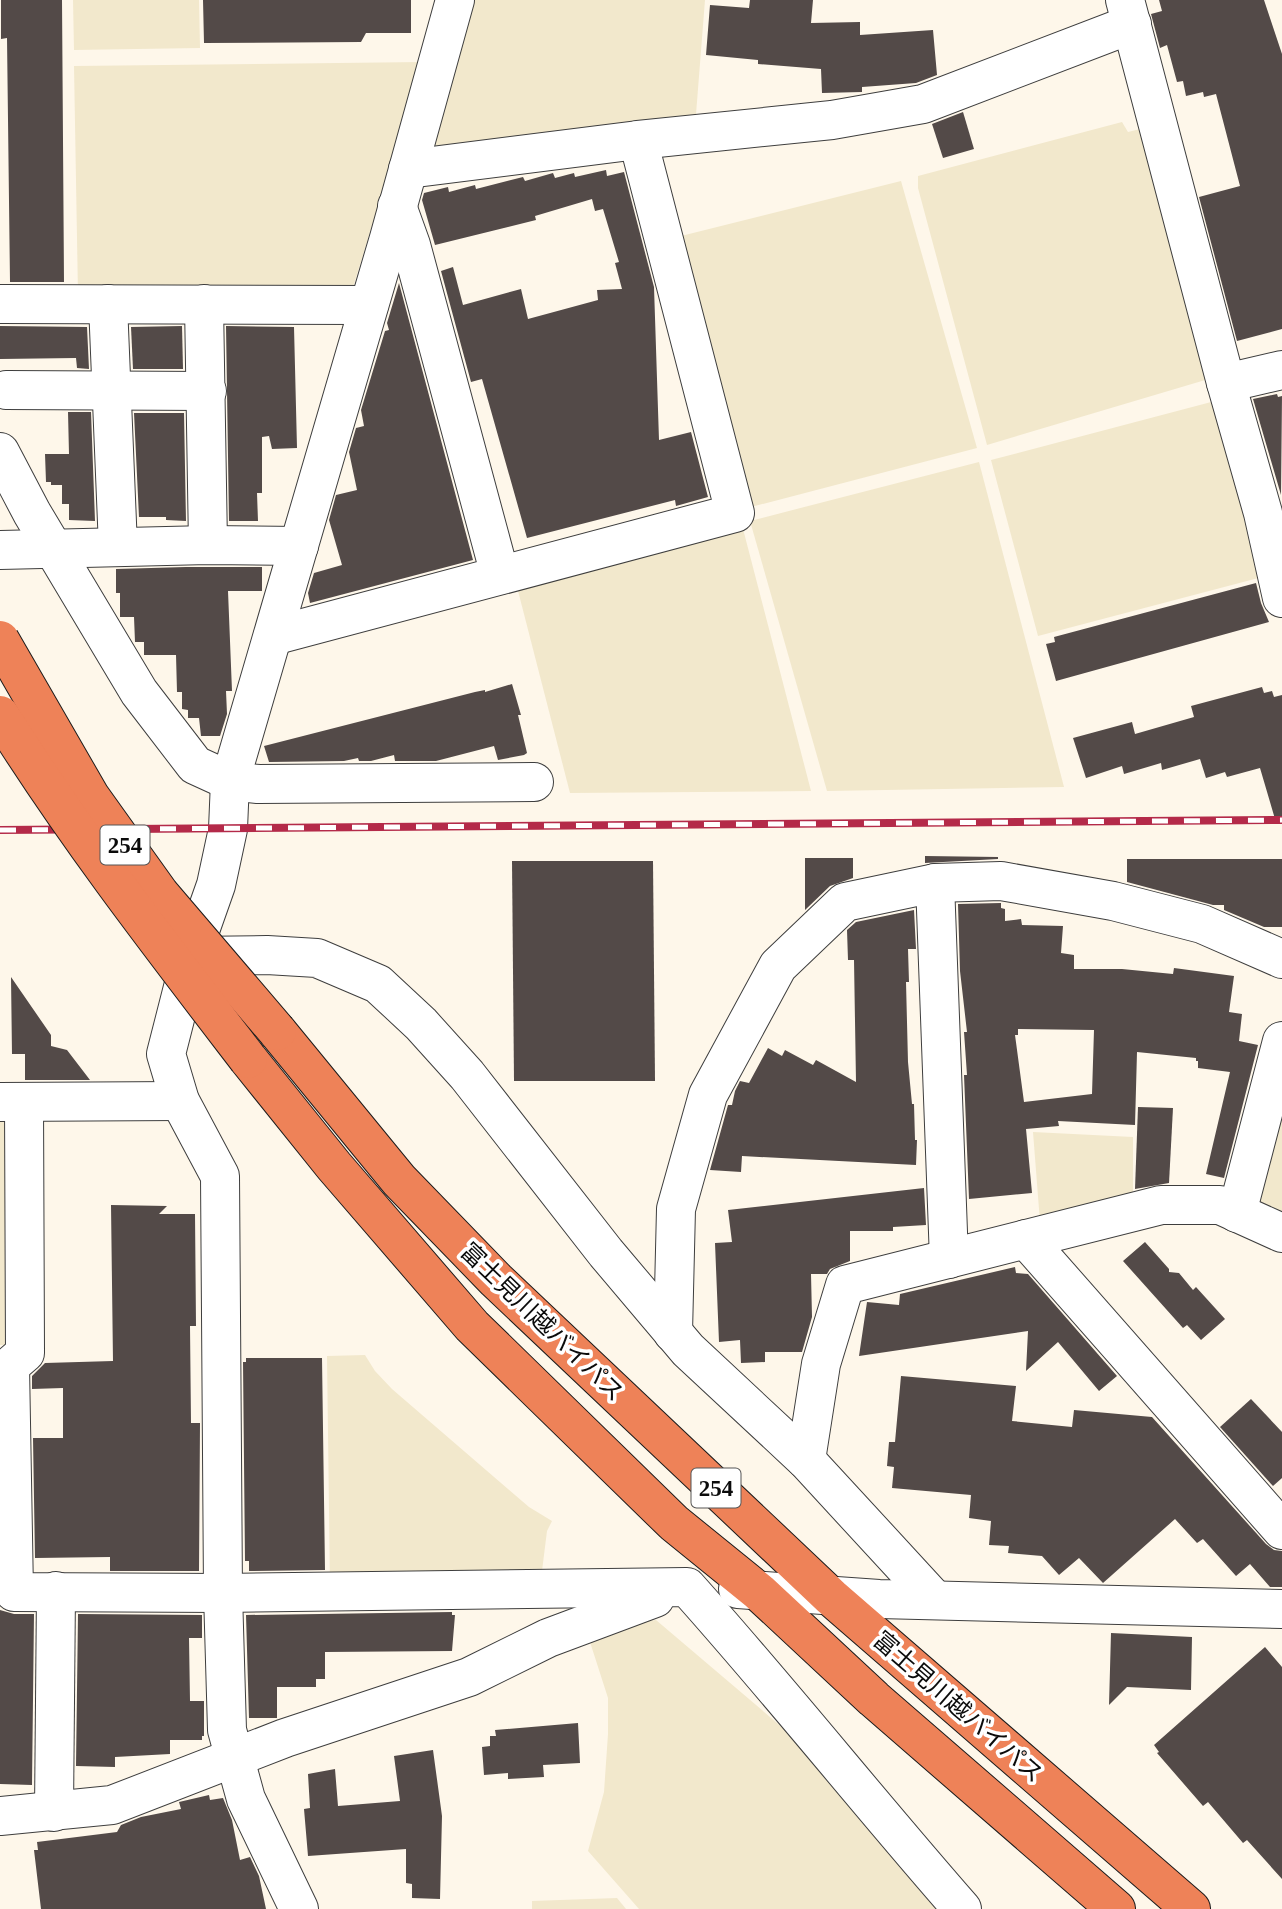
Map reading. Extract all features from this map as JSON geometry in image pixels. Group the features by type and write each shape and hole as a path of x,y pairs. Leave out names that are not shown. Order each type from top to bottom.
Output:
{"highway":[{"name":"富士見川越バイパス","path":"0,640 90,796 160,894 399,1180 496,1280 831,1597 1191,1909"},
{"name":"富士見川越バイパス","path":"0,715 116,887 248,1059 352,1187 472,1326 674,1523 759,1592 874,1699 1116,1909"}],"street":[{"path":"299,1909 246,1799 227,1730 223,1593 220,1176 180,1101 166,1054 191,956 216,885 228,829 230,780 455,0"},
{"path":"408,169 638,140 832,120 923,104 1128,12 1263,513 1282,598"},
{"path":"272,636 735,513 638,140"},
{"path":"397,206 411,245 500,575"},
{"path":"0,303 369,305"},
{"path":"108,304 118,547"},
{"path":"204,304 208,545"},
{"path":"1226,383 1282,370"},
{"path":"6,390 206,391"},
{"path":"0,452 139,692 195,765 230,780 258,785 534,782"},
{"path":"0,550 208,545 299,547"},
{"path":"673,1333 676,1209 709,1095 778,965 845,902 935,883 1001,881 1113,901 1202,923 1282,959"},
{"path":"935,883 949,1259"},
{"path":"191,956 267,955 317,958 377,984 421,1024 467,1076 606,1253 688,1350 806,1460 934,1599"},
{"path":"1237,1213 1282,1041"},
{"path":"180,1101 12,1102 25,1353 10,1366 14,1591 223,1593 687,1587 831,1597 1282,1609"},
{"path":"806,1460 821,1364 845,1285 1161,1205 1220,1206 1282,1233"},
{"path":"1027,1239 1282,1530"},
{"path":"0,1816 113,1805 285,1738 468,1677 548,1638 687,1587"},
{"path":"687,1587 746,1652 871,1805 962,1909"},
{"path":"54,1812 56,1591"}],"shaded area":[{"path":"73,0 199,0 200,48 74,50"},
{"path":"471,0 705,0 695,127 428,151"},
{"path":"422,62 351,294 78,295 74,66"},
{"path":"1122,122 1128,132 1144,128 1212,378 987,445 918,188 918,176"},
{"path":"901,181 977,448 751,507 677,237"},
{"path":"1215,401 1266,576 1038,636 991,460"},
{"path":"979,462 1064,787 827,791 750,521"},
{"path":"742,525 811,791 570,793 516,583"},
{"path":"1282,1080 1282,1224 1257,1213"},
{"path":"0,1115 9,1115 12,1345 0,1345"},
{"path":"1033,1132 1133,1137 1133,1203 1040,1222"},
{"path":"365,1355 375,1371 392,1389 529,1507 552,1521 547,1531 541,1579 330,1587 327,1356"},
{"path":"656,1620 810,1751 949,1909 639,1909 588,1851 604,1792 608,1734 608,1698 590,1642"},
{"path":"617,1898 626,1909 532,1909 532,1901"}],"building":[{"path":"1,0 62,0 64,282 10,282 7,38 1,39"},
{"path":"203,0 411,0 411,33 366,33 361,42 204,43"},
{"path":"750,0 813,0 811,23 860,22 860,35 933,30 937,75 916,83 862,87 862,92 822,93 821,69 758,64 758,60 706,55 710,5 749,8"},
{"path":"1159,0 1264,0 1282,54 1282,329 1237,341 1199,197 1240,186 1216,94 1204,97 1203,92 1186,96 1183,81 1177,82 1167,45 1160,48 1151,14 1162,11"},
{"path":"963,112 974,149 943,158 932,124"},
{"path":"606,170 607,176 624,172 654,287 659,440 691,432 708,497 676,506 675,500 527,538 482,379 471,382 441,271 453,267 463,305 521,289 528,319 598,300 597,290 622,289 615,263 619,262 603,209 595,211 592,199 535,216 536,220 435,245 422,200 424,193 448,187 449,192 475,185 476,189 523,177 525,181 553,173 555,178 574,173 575,177"},
{"path":"399,283 473,560 310,603 308,593 314,573 342,565 329,520 336,495 357,490 349,452 356,428 364,426 361,410 385,331 389,330 387,323"},
{"path":"0,326 87,327 89,369 77,368 76,358 0,359"},
{"path":"182,326 183,369 133,369 131,327"},
{"path":"226,326 294,327 297,448 272,449 269,436 262,437 262,493 257,493 258,521 229,521"},
{"path":"1277,394 1278,397 1282,396 1281,495 1253,399"},
{"path":"68,412 91,412 95,521 69,520 69,504 62,504 62,485 46,482 45,454 69,454"},
{"path":"134,413 184,413 186,521 166,520 166,517 139,517"},
{"path":"262,567 262,591 228,591 232,691 226,691 227,714 220,736 201,736 199,718 188,718 188,710 182,709 182,692 177,692 176,655 144,655 144,642 135,642 134,617 120,617 116,569"},
{"path":"1256,583 1269,622 1056,681 1046,644 1055,642 1054,637"},
{"path":"512,684 521,715 518,715 527,753 524,755 498,760 494,746 436,761 395,761 394,755 371,761 359,761 358,758 344,761 269,762 264,746 475,692 485,692"},
{"path":"1262,687 1264,693 1272,691 1274,697 1282,695 1282,818 1275,819 1260,768 1227,777 1225,772 1206,778 1200,759 1162,770 1161,763 1124,774 1122,766 1086,778 1073,738 1132,722 1135,734 1194,717 1191,706"},
{"path":"925,856 998,857 998,859 925,863"},
{"path":"805,858 853,858 853,878 830,886 805,910"},
{"path":"1127,859 1282,859 1282,927 1264,927 1224,910 1224,905 1213,905 1127,882"},
{"path":"512,861 653,861 655,1081 514,1081"},
{"path":"1001,903 1001,908 1005,909 1005,921 1021,919 1022,925 1063,926 1061,953 1074,955 1074,969 1122,969 1173,974 1174,968 1234,976 1229,1012 1242,1014 1239,1041 1258,1045 1224,1178 1206,1174 1230,1072 1198,1068 1196,1058 1137,1052 1135,1125 1058,1121 1059,1126 1026,1129 1032,1193 969,1199 964,1075 967,1075 964,1032 967,1032 960,971 958,904","holes":["1018,1029 1094,1030 1092,1094 1024,1102 1015,1035 1018,1035"]},
{"path":"914,910 916,949 908,949 909,982 906,982 908,1062 917,1140 916,1165 742,1156 741,1172 710,1170 728,1105 732,1105 740,1081 749,1083 768,1048 782,1056 785,1050 813,1065 816,1060 856,1082 854,960 848,960 847,930 856,922"},
{"path":"11,977 51,1035 51,1046 67,1050 90,1080 25,1080 25,1054 12,1054"},
{"path":"1138,1107 1173,1108 1169,1183 1135,1189"},
{"path":"924,1188 926,1225 893,1227 893,1231 850,1231 850,1261 830,1269 827,1274 811,1274 812,1317 802,1352 765,1352 765,1362 741,1363 740,1340 719,1342 715,1243 732,1242 728,1210"},
{"path":"111,1205 167,1206 159,1214 195,1214 196,1326 190,1326 191,1423 200,1423 199,1571 110,1571 110,1557 35,1558 33,1438 63,1438 63,1388 32,1389 32,1376 45,1363 113,1361"},
{"path":"1145,1242 1169,1272 1179,1273 1193,1290 1196,1287 1225,1319 1201,1340 1187,1325 1183,1328 1123,1261"},
{"path":"1015,1267 1016,1273 1028,1274 1117,1376 1099,1391 1058,1342 1026,1371 1028,1331 859,1356 867,1302 899,1305 900,1294"},
{"path":"246,1358 322,1358 325,1570 249,1571 249,1561 245,1561 243,1362 246,1362"},
{"path":"901,1376 1016,1386 1012,1421 1072,1427 1074,1410 1152,1417 1266,1544 1274,1550 1282,1551 1282,1587 1270,1587 1250,1564 1236,1576 1203,1539 1197,1543 1175,1519 1103,1583 1079,1558 1059,1575 1042,1556 1008,1553 1009,1546 989,1545 991,1521 969,1518 971,1495 892,1488 894,1467 887,1466 889,1442 895,1442"},
{"path":"1251,1399 1282,1432 1282,1478 1273,1486 1220,1427"},
{"path":"0,1610 14,1614 34,1614 32,1785 0,1784"},
{"path":"452,1612 452,1615 455,1615 452,1651 325,1652 325,1679 316,1679 316,1687 277,1687 277,1718 249,1718 246,1615"},
{"path":"78,1614 202,1615 202,1638 189,1638 190,1701 204,1701 202,1740 170,1740 170,1754 115,1757 115,1767 76,1766"},
{"path":"1111,1633 1192,1637 1191,1690 1127,1687 1109,1705"},
{"path":"1265,1647 1282,1667 1282,1879 1247,1840 1243,1843 1208,1802 1203,1806 1157,1753 1159,1752 1154,1745"},
{"path":"578,1723 580,1763 543,1765 544,1777 508,1779 508,1773 484,1775 482,1747 490,1746 490,1736 496,1736 495,1730"},
{"path":"433,1750 442,1816 440,1899 412,1898 412,1884 406,1883 406,1849 308,1856 304,1809 310,1808 308,1774 335,1769 338,1806 400,1801 394,1756"},
{"path":"209,1795 210,1800 223,1798 232,1820 240,1860 250,1857 259,1876 266,1909 41,1909 34,1850 38,1850 37,1842 117,1832 121,1825 141,1817 181,1809 179,1802"}],"railway":[{"path":"0,830 1282,820"}]}
